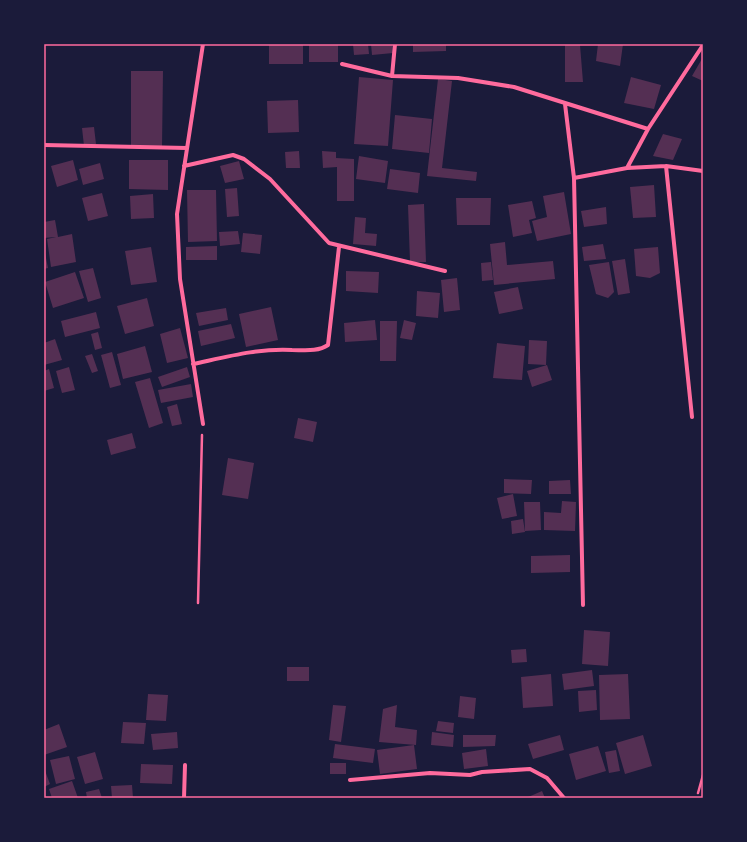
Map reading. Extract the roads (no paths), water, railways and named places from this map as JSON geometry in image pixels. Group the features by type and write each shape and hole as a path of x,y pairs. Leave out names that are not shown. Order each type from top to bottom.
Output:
{"street":[{"path":"203,44 177,214 180,279 203,424"},
{"path":"392,76 395,44"},
{"path":"627,168 648,129 703,45"},
{"path":"342,64 392,76 458,78 514,87 648,129"},
{"path":"565,104 574,178 583,604"},
{"path":"44,145 187,148"},
{"path":"184,166 233,155 244,159 270,179 329,243 339,247 445,271"},
{"path":"574,178 627,168 666,166 703,171"},
{"path":"666,166 692,417"},
{"path":"193,364 272,348 308,350 322,349 328,345 339,247"},
{"path":"184,798 185,765"},
{"path":"350,780 430,773 470,775 482,772 530,769 547,778 564,798"}]}
